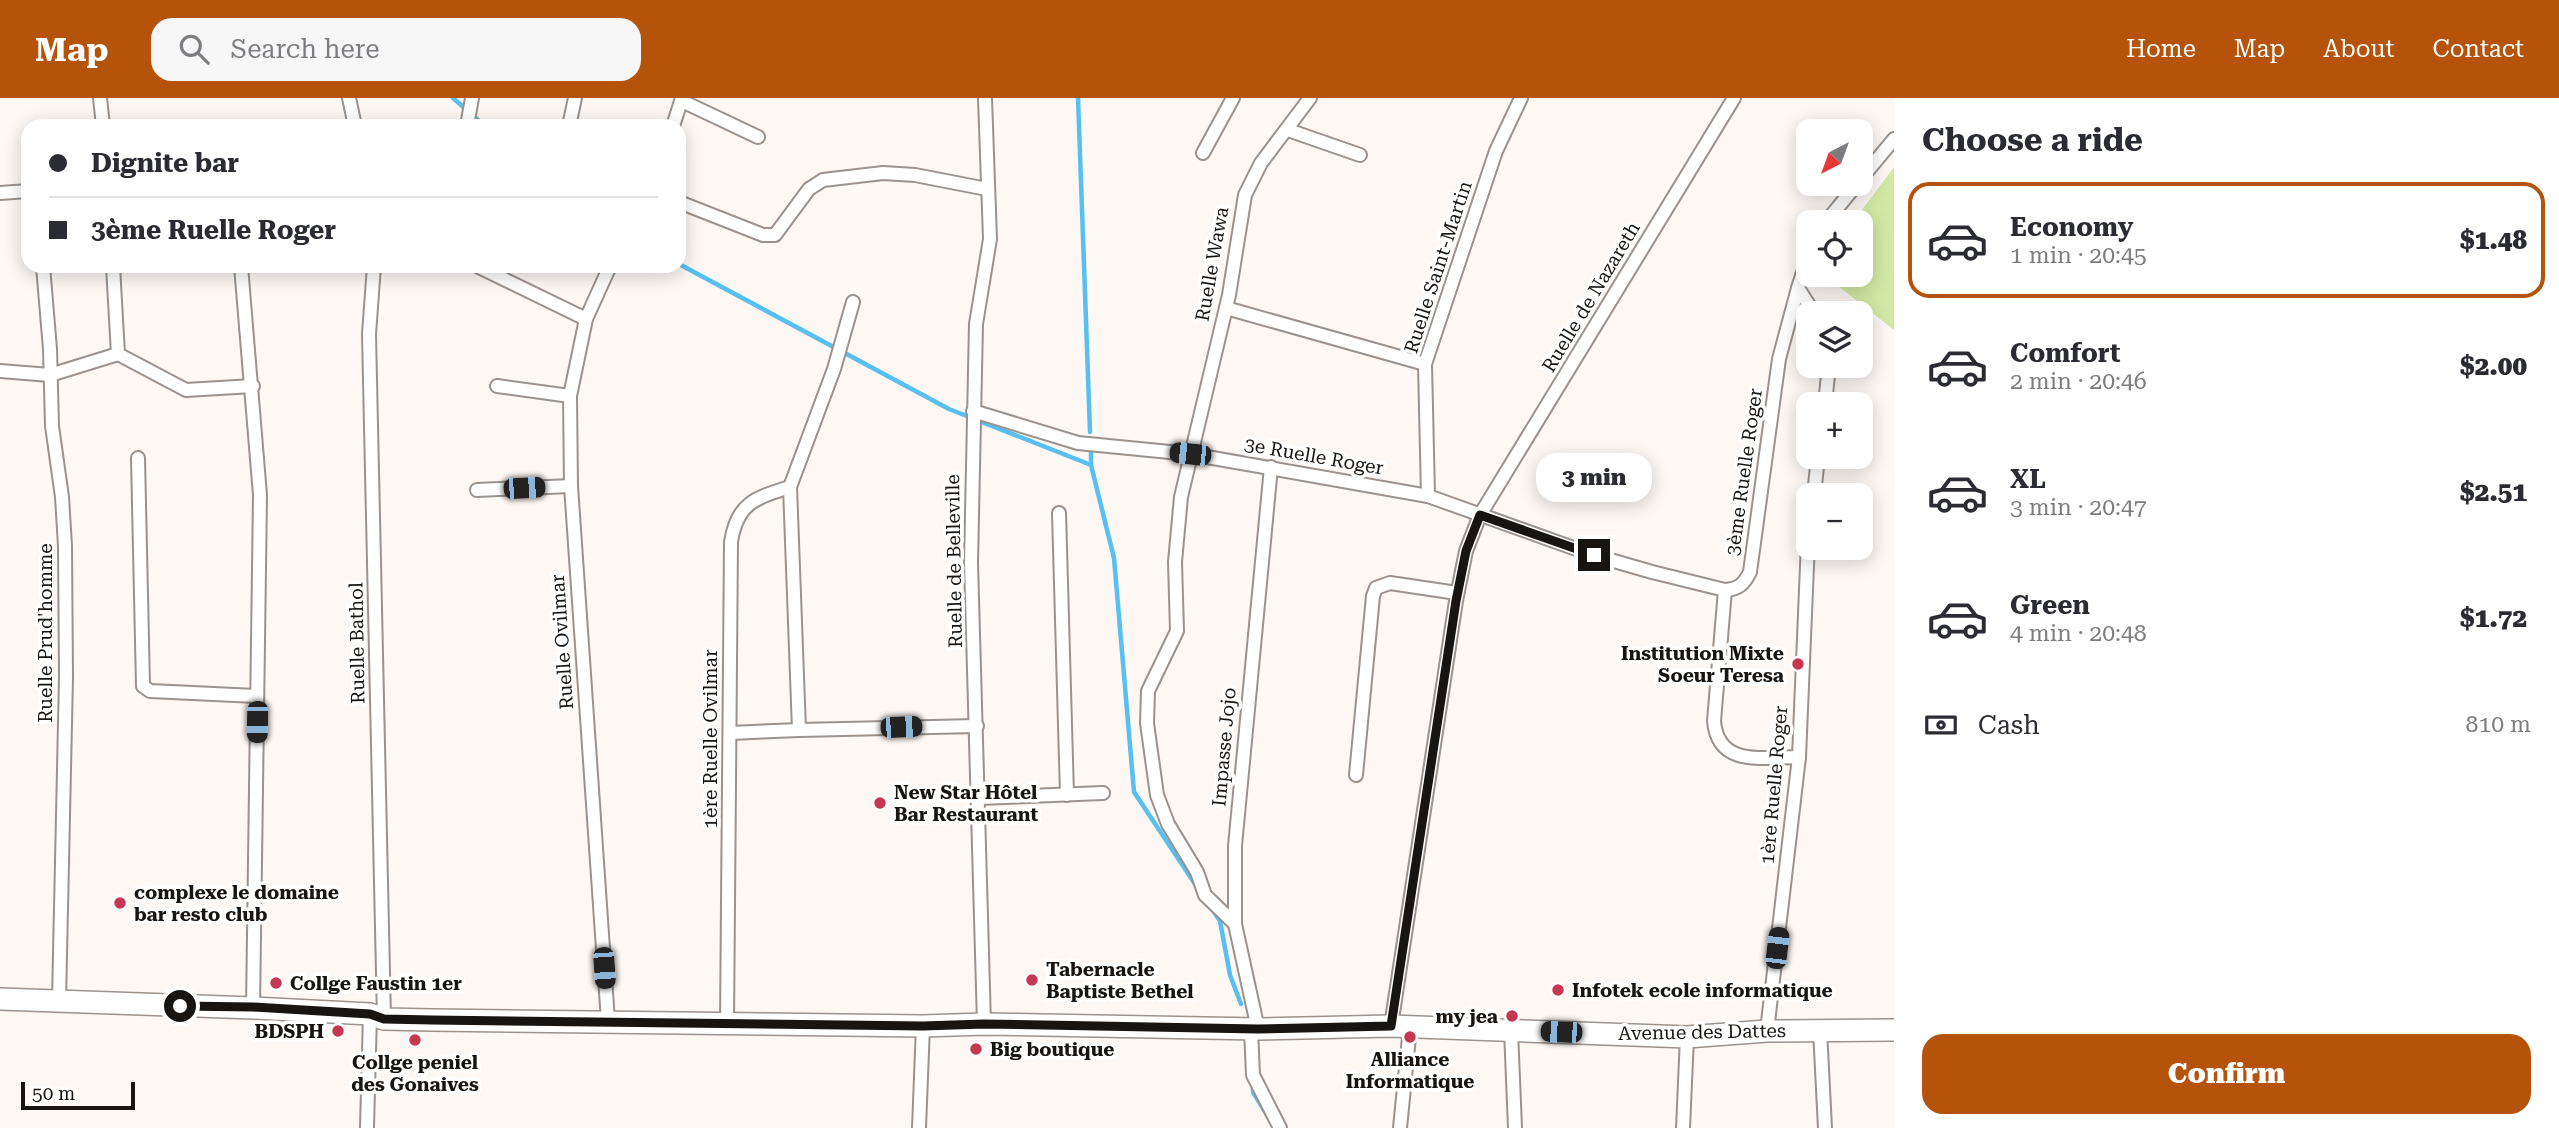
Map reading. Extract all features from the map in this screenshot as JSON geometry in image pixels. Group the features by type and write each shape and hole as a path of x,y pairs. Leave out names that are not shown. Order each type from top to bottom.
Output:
{"main road":[{"name":"Avenue des Dattes","path":"0,999 253,1007 377,1017 727,1024 984,1024 1254,1029 1400,1027 1687,1037 1767,1031 1894,1030"}],"street":[{"path":"100,98 102,119"},
{"path":"349,98 354,119"},
{"path":"570,119 575,98"},
{"name":"Ruelle de Belleville","path":"984,1024 971,563 976,324 990,239 985,98"},
{"path":"1203,153 1233,98"},
{"name":"Ruelle Wawa","path":"1235,924 1209,901 1197,872 1168,824 1157,795 1147,723 1148,691 1177,631 1175,562 1181,497 1226,308 1245,195 1261,163 1310,98"},
{"name":"Ruelle Saint-Martin","path":"1428,496 1425,364 1496,151 1521,98"},
{"name":"Ruelle de Nazareth","path":"1400,1128 1400,1027 1457,593 1466,551 1480,515 1734,98"},
{"path":"468,119 472,99"},
{"path":"675,119 682,100 758,136"},
{"path":"1288,130 1360,155"},
{"path":"1873,164 1894,139"},
{"path":"686,205 763,235 775,235 808,189 823,180 883,173 905,174 987,189"},
{"path":"0,193 21,192"},
{"path":"1836,210 1847,196"},
{"name":"Ruelle Prud'homme","path":"43,273 52,426 62,497 65,546 66,690 59,1001"},
{"path":"113,273 118,354"},
{"path":"242,273 260,495 253,1007"},
{"name":"Ruelle Bathol","path":"367,1128 377,1017 369,334 373,273"},
{"path":"491,273 586,319"},
{"name":"Ruelle Ovilmar","path":"607,273 586,319 570,396 571,486 608,1021"},
{"path":"1798,288 1806,301"},
{"name":"3ème Ruelle Roger","path":"1725,590 1740,586 1750,572 1779,359 1798,288"},
{"path":"799,730 790,487 834,369 853,302"},
{"path":"1226,308 1425,364"},
{"path":"0,371 50,374 118,354 186,390 253,386"},
{"path":"497,386 570,396"},
{"name":"3e Ruelle Roger","path":"972,417 1078,443 1190,454 1428,496"},
{"path":"138,458 143,686 150,691 257,696"},
{"name":"Impasse Jojo","path":"1271,467 1235,846 1235,924 1254,1029 1253,1075 1280,1128"},
{"path":"477,490 571,486"},
{"name":"1ère Ruelle Ovilmar","path":"727,1024 731,542 733,527 748,504 760,496 790,487"},
{"path":"1428,496 1629,565 1725,590 1715,733 1721,745 1740,757 1799,757"},
{"path":"1059,513 1067,795"},
{"name":"1ère Ruelle Roger","path":"1767,1031 1799,757 1807,560"},
{"path":"1356,775 1373,596 1376,588 1390,583 1457,593"},
{"path":"730,733 976,726"},
{"path":"979,799 1103,793"},
{"path":"919,1128 923,1026"},
{"path":"1511,1030 1516,1128"},
{"path":"1820,1030 1825,1128"},
{"path":"1683,1128 1687,1037"}],"green space":[{"path":"1894,167 1894,330 1873,314 1873,301 1857,301 1839,287 1873,287 1873,210 1862,210"}],"waterway":[{"path":"453,98 477,119"},
{"path":"1078,98 1090,432"},
{"path":"686,268 949,409 1091,465"},
{"path":"1091,452 1091,465 1114,558 1134,792 1197,887"},
{"path":"1212,909 1220,921 1230,975 1241,1004"},
{"path":"1253,1086 1253,1092 1267,1115"}],"place":[{"name":"Institution Mixte Soeur Teresa","path":"1798,664"},
{"name":"New Star Hôtel Bar Restaurant","path":"880,803"},
{"name":"complexe le domaine bar resto club","path":"120,903"},
{"name":"Tabernacle Baptiste Bethel","path":"1032,980"},
{"name":"Collge Faustin 1er","path":"276,983"},
{"name":"Infotek ecole informatique","path":"1558,990"},
{"name":"my jea","path":"1512,1016"},
{"name":"BDSPH","path":"338,1031"},
{"name":"Alliance Informatique","path":"1410,1037"},
{"name":"Collge peniel des Gonaives","path":"415,1040"},
{"name":"Big boutique","path":"976,1049"}],"route":[{"path":"180,1006 253,1007 370,1014 384,1019 432,1020 1258,1029 1391,1026 1456,601 1466,551 1480,515 1594,555"}]}
